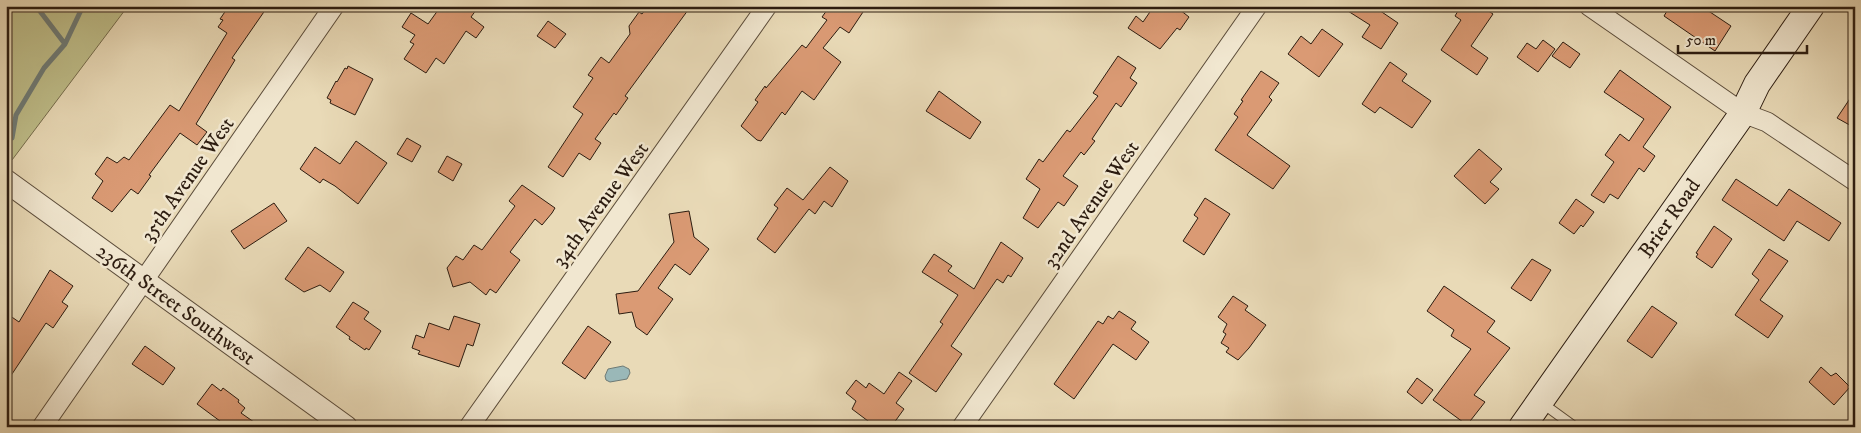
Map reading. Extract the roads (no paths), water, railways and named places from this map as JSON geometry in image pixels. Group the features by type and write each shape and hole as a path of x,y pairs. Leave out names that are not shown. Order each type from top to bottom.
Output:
{"main road":[{"name":"Brier Road","path":"1522,427 1743,113 1757,84 1811,6"}],"street":[{"name":"35th Avenue West","path":"42,427 334,6"},
{"name":"34th Avenue West","path":"468,427 767,6"},
{"name":"32nd Avenue West","path":"962,427 1257,6"},
{"path":"1588,6 1743,113 1767,122 1855,181"},
{"name":"236th Street Southwest","path":"6,181 346,427"}],"lane":[{"path":"1540,402 1575,427"}],"water":[{"path":"623,366 629,369 630,373 627,379 610,382 606,380 605,376 608,369"}],"waterway":[{"path":"36,6 65,44"},
{"path":"12,138 16,115 44,68 65,44 83,6"}]}
